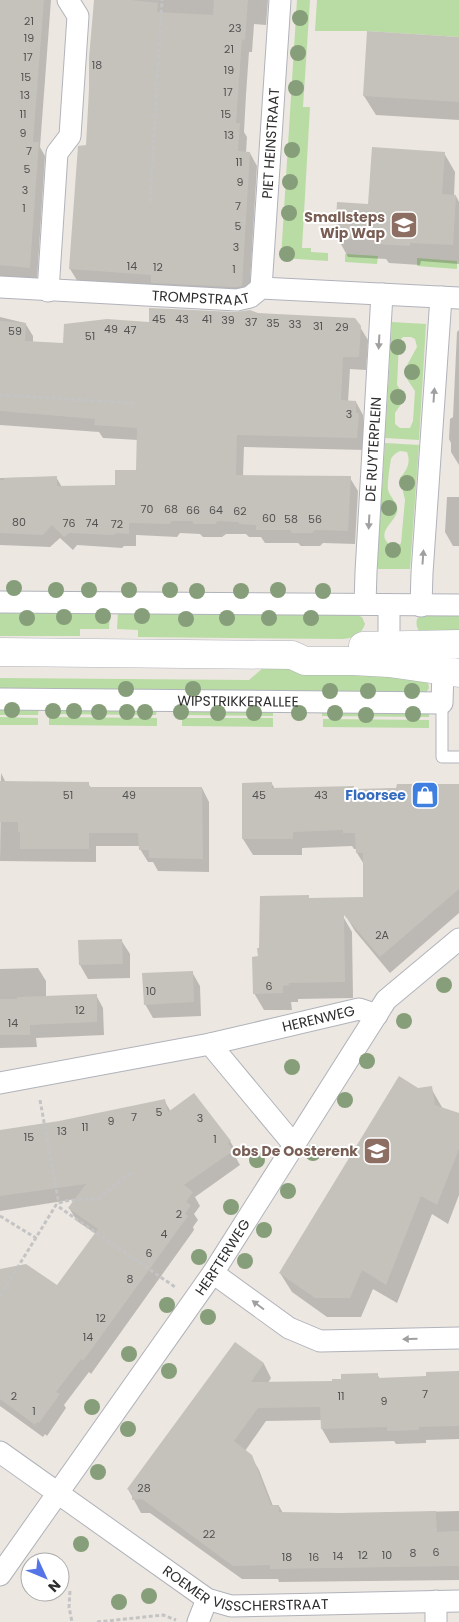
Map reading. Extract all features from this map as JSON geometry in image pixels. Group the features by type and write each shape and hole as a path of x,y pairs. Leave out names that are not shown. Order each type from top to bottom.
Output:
{"main road":[{"path":"389,654 459,644"},
{"path":"0,652 292,655 307,646 389,654 451,672"}],"street":[{"path":"48,291 57,153 70,136 77,35 78,16 68,0"},
{"name":"PIET HEINSTRAAT","path":"261,288 280,0"},
{"name":"TROMPSTRAAT","path":"0,287 237,300 250,297 261,288 450,297"},
{"name":"DE RUYTERPLEIN","path":"365,604 382,294"},
{"path":"421,606 422,573 450,297"},
{"path":"0,602 459,606"},
{"path":"389,605 389,654"},
{"path":"442,704 451,672"},
{"name":"WIPSTRIKKERALLEE","path":"0,699 442,704"},
{"path":"377,1014 386,1000 459,939"},
{"name":"HERENWEG","path":"0,1083 210,1044 359,1009 377,1014"},
{"name":"HERFTERWEG","path":"0,1575 213,1273 377,1014"},
{"path":"210,1044 294,1145"},
{"path":"213,1273 289,1328 320,1340 459,1338"},
{"name":"ROEMER VISSCHERSTRAAT","path":"0,1452 207,1599 231,1606 436,1612 459,1601"},
{"path":"198,1622 207,1599"}],"lane":[{"path":"442,704 442,757 459,757"}],"path":[{"path":"150,202 162,0"},
{"path":"0,395 133,403"},
{"path":"36,1077 60,1203"},
{"path":"0,1296 56,1205 64,1201 100,1198 133,1172"},
{"path":"56,1205 194,1300"},
{"path":"0,1216 36,1238"},
{"path":"70,1602 72,1622"},
{"path":"96,1622 163,1615 181,1622"}],"green space":[{"path":"297,0 310,0 303,107 310,107 302,248 311,248 311,252 328,253 328,261 281,258"},
{"path":"317,0 459,0 459,37 367,31 315,31"},
{"path":"345,254 378,256 377,264 345,262"},
{"path":"417,258 457,261 457,269 417,266"},
{"path":"392,322 426,324 419,440 385,438","holes":["403,337 415,339 417,347 405,369 405,376 415,391 413,421 410,428 400,428 395,424 395,413 403,401 404,395 397,385 399,341"]},
{"path":"385,443 419,445 410,569 378,569","holes":["400,451 407,452 408,466 400,478 405,500 401,543 398,546 390,545 384,536 397,512 396,503 388,490 391,459"]},
{"path":"0,611 110,611 109,629 80,629 80,636 0,636"},
{"path":"118,612 354,614 362,617 365,624 357,635 343,639 138,637 138,630 117,629"},
{"path":"421,615 459,615 459,638 431,636 419,631 417,619"},
{"path":"264,667 351,668 428,682 429,688 426,693 0,691 0,678 249,680"},
{"path":"0,708 39,708 38,715 0,715"},
{"path":"49,708 157,709 156,715 49,714"},
{"path":"178,709 273,710 273,716 178,715"},
{"path":"322,710 429,711 429,717 322,716"},
{"path":"0,717 38,718 38,725 0,725"},
{"path":"49,717 157,718 157,726 49,725"},
{"path":"182,718 273,718 273,727 182,726"},
{"path":"323,719 429,720 429,728 323,727"}],"building":[{"path":"0,0 44,0 33,142 39,142 30,268 0,265"},
{"path":"94,0 131,0 158,3 157,12 213,15 214,0 248,0 245,40 242,39 236,123 240,123 238,151 250,152 242,286 151,283 151,275 69,269 78,146 86,145 89,58"},
{"path":"367,31 459,37 459,102 363,96"},
{"path":"372,147 445,152 442,194 456,195 453,245 410,243 410,246 376,244 376,240 335,238 337,202 368,204"},
{"path":"149,308 236,312 250,310 258,313 355,318 361,326 359,357 343,357 341,400 356,401 356,412 359,414 357,438 237,435 236,475 351,476 348,531 315,530 312,533 292,533 290,530 256,530 256,525 240,524 238,522 218,521 215,524 194,524 192,521 172,521 169,524 129,523 129,534 69,533 64,537 52,525 43,535 0,533 0,480 4,480 4,478 57,476 57,486 115,485 115,470 136,470 137,428 94,425 95,419 0,411 0,321 26,323 25,341 63,343 64,324 107,319 149,322"},
{"path":"0,781 89,782 89,787 202,787 203,859 149,858 149,850 139,850 138,833 89,833 89,849 20,849 18,822 0,822"},
{"path":"272,782 272,788 354,786 354,789 396,788 397,784 459,784 459,889 380,957 344,915 345,982 289,983 289,985 283,986 283,993 253,994 252,957 258,956 260,896 309,895 309,898 363,897 363,853 356,853 355,833 343,833 343,830 293,832 293,839 242,839 242,783"},
{"path":"122,939 123,964 79,965 78,940"},
{"path":"193,971 194,1002 144,1005 142,973"},
{"path":"97,994 97,1022 30,1025 30,1035 0,1035 0,999"},
{"path":"399,1076 418,1088 432,1086 435,1105 459,1113 459,1149 437,1205 421,1196 386,1285 362,1270 350,1298 315,1298 279,1273"},
{"path":"194,1093 231,1141 228,1143 233,1151 184,1185 193,1192 186,1202 191,1205 185,1214 188,1216 83,1361 81,1359 56,1392 60,1394 39,1423 37,1422 35,1425 0,1399 0,1269 26,1264 57,1285 98,1229 68,1208 86,1184 0,1196 0,1130 59,1121 165,1099 168,1112"},
{"path":"235,1342 264,1363 251,1382 332,1381 332,1379 341,1379 341,1374 378,1373 378,1378 426,1376 426,1372 459,1371 459,1426 419,1427 419,1430 387,1431 387,1427 321,1429 320,1407 258,1408 234,1441 252,1455 271,1505 279,1505 279,1512 436,1511 437,1532 459,1531 459,1566 270,1569 270,1565 233,1566 142,1499 132,1500 132,1493 127,1489"}],"place":[{"name":"Smallsteps Wip Wap","path":"404,225"},
{"name":"Floorsee","path":"425,795"},
{"name":"obs De Oosterenk","path":"377,1151"}]}
